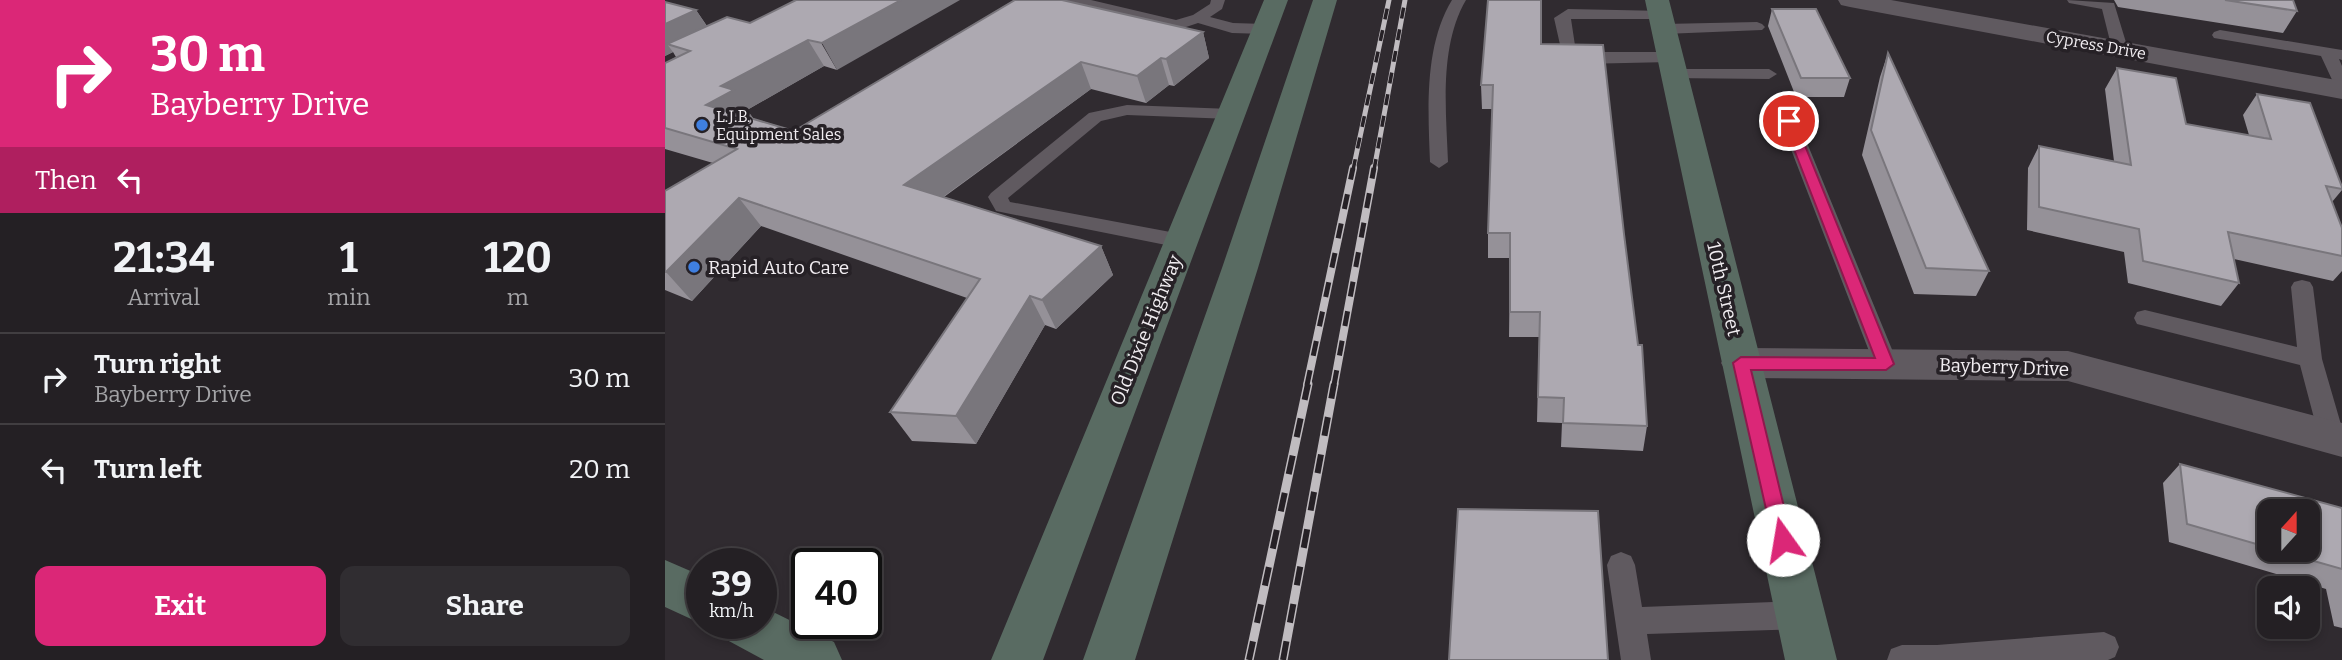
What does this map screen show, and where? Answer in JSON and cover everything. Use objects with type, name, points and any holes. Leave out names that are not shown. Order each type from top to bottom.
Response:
[{"type":"main road","points":[[1109,660],[1240,268],[1325,0]]},
{"type":"main road","name":"Old Dixie Highway","points":[[1017,660],[1270,14]]},
{"type":"main road","name":"10th Street","points":[[1665,35],[1811,660]]},
{"type":"main road","points":[[665,582],[686,593]]},
{"type":"main road","points":[[776,639],[816,660]]},
{"type":"street","name":"Cypress Drive","points":[[1850,0],[2342,90]]},
{"type":"street","name":"Bayberry Drive","points":[[1741,363],[2068,366],[2337,438]]},
{"type":"lane","points":[[1072,0],[1177,24],[1198,18],[1217,6],[1218,0]]},
{"type":"lane","points":[[1439,162],[1440,63],[1451,11],[1459,0]]},
{"type":"lane","points":[[2074,0],[2109,6],[2120,49]]},
{"type":"lane","points":[[1198,18],[1232,28],[1270,14]]},
{"type":"lane","points":[[1757,27],[1665,35],[1581,59],[1569,55],[1562,18],[1568,14],[1665,35],[1769,74]]},
{"type":"lane","points":[[2220,35],[2335,54],[2342,84]]},
{"type":"lane","points":[[1181,241],[1003,207],[997,197],[1095,117],[1126,110],[1231,114]]},
{"type":"lane","points":[[1789,121],[1886,364]]},
{"type":"lane","points":[[2302,287],[2310,359],[2337,438]]},
{"type":"lane","points":[[2145,318],[2310,359]]},
{"type":"lane","points":[[1621,565],[1636,660]]},
{"type":"lane","points":[[1630,621],[1800,615]]},
{"type":"lane","points":[[1902,660],[2104,647]]},
{"type":"building","points":[[796,0],[901,0],[822,43],[808,40],[721,86],[734,90],[706,105],[794,131],[1015,0],[1062,0],[1203,32],[1137,76],[1081,62],[904,185],[1101,246],[1042,300],[1030,296],[956,416],[890,412],[980,279],[739,198],[665,272],[665,191],[737,149],[665,128],[665,63],[690,51],[667,44],[727,17],[750,23]]},
{"type":"building","points":[[1488,0],[1541,0],[1541,44],[1603,45],[1638,345],[1642,345],[1647,426],[1563,423],[1564,398],[1538,397],[1540,312],[1510,312],[1510,233],[1488,233],[1493,85],[1481,85]]},
{"type":"building","points":[[2225,0],[2293,0],[2297,11]]},
{"type":"building","points":[[665,2],[696,10],[665,24]]},
{"type":"building","points":[[1772,9],[1816,9],[1850,78],[1801,78]]},
{"type":"building","points":[[1888,53],[1989,271],[1926,268],[1871,130]]},
{"type":"building","points":[[2117,68],[2176,78],[2186,124],[2271,139],[2257,94],[2310,103],[2342,187],[2326,186],[2342,228],[2342,256],[2228,232],[2239,283],[2143,261],[2139,229],[2039,207],[2039,146],[2131,165]]},
{"type":"building","points":[[2180,464],[2309,499],[2257,499],[2257,544],[2187,524]]},
{"type":"building","points":[[2321,502],[2342,508],[2342,569],[2317,562],[2321,562]]},
{"type":"building","points":[[1458,509],[1598,511],[1608,660],[1449,660]]},
{"type":"railway","points":[[1353,170],[1389,0]]},
{"type":"railway","points":[[1374,170],[1405,0]]},
{"type":"railway","points":[[1307,385],[1353,168]]},
{"type":"railway","points":[[1334,385],[1374,168]]},
{"type":"railway","points":[[1249,660],[1308,384]]},
{"type":"railway","points":[[1283,660],[1334,384]]},
{"type":"place","name":"L.J.B. Equipment Sales","points":[[702,125]]},
{"type":"place","name":"Rapid Auto Care","points":[[694,267]]},
{"type":"route","points":[[1783,540],[1741,363],[1886,364],[1789,121]]}]
